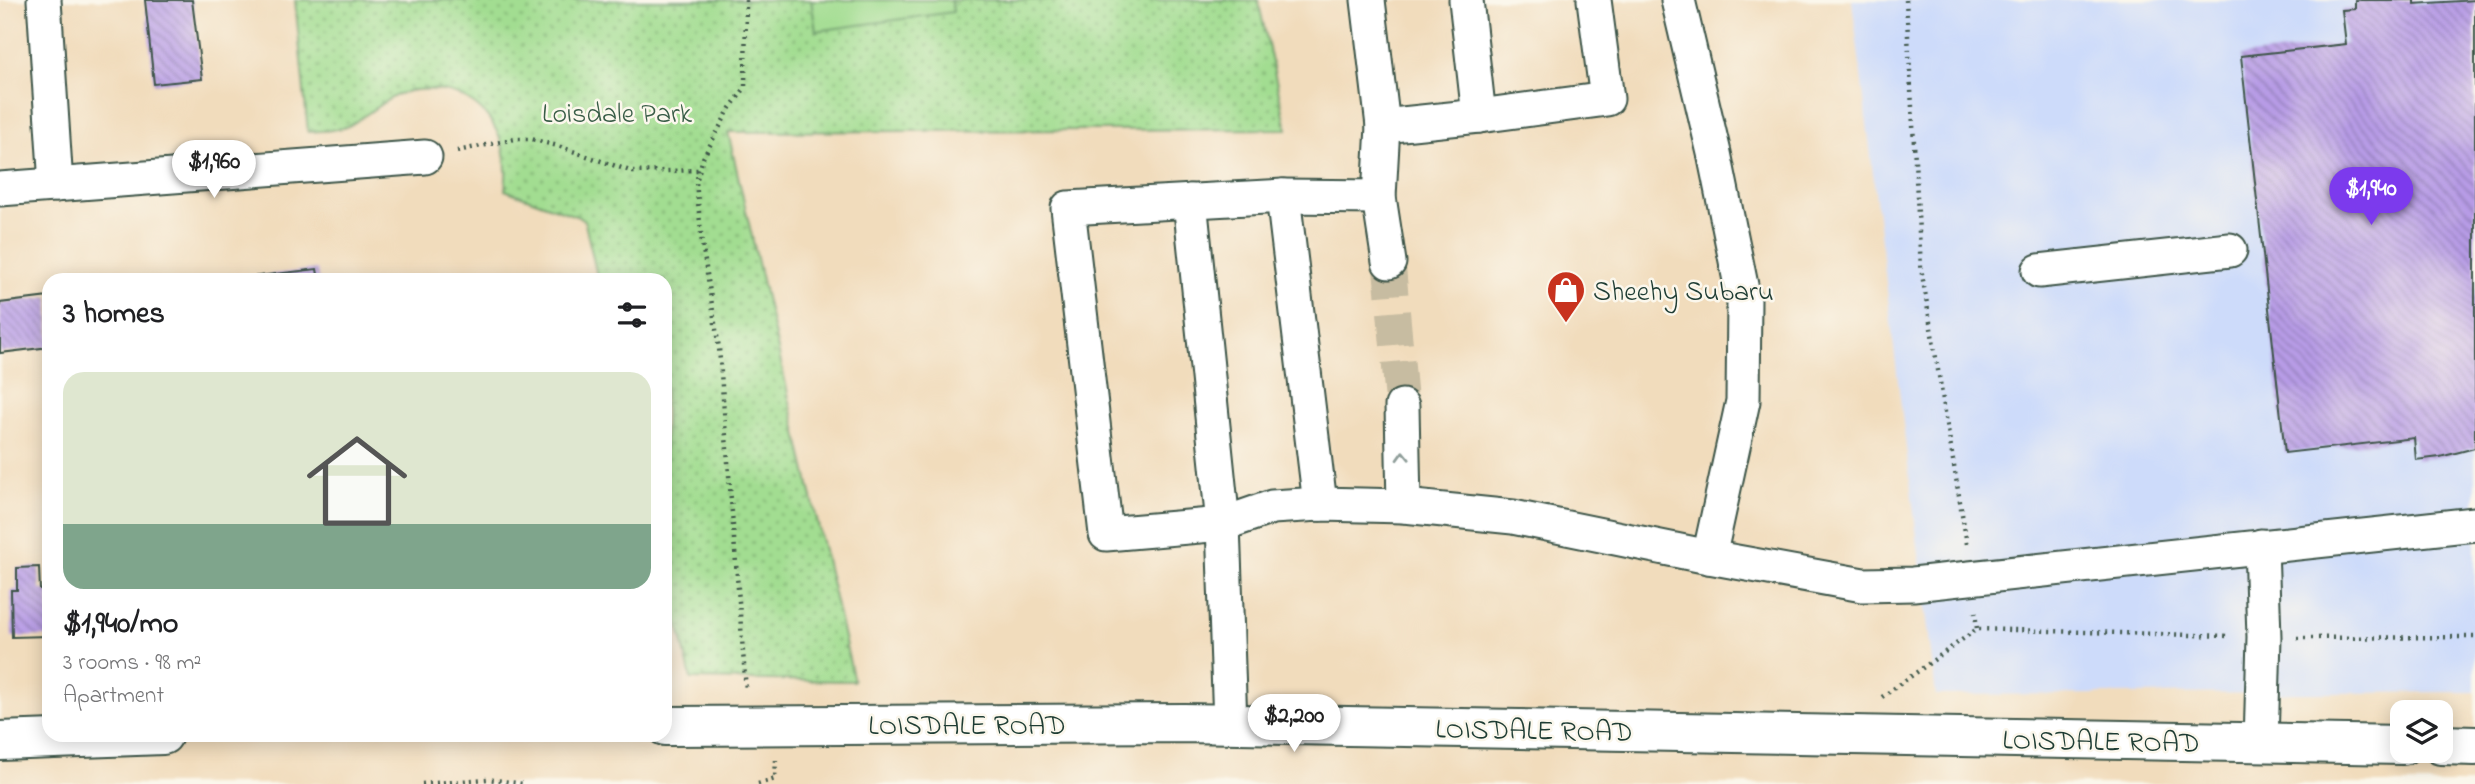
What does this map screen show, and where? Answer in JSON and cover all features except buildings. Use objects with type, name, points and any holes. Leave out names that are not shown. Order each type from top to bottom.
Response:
[{"type":"main road","name":"LOISDALE ROAD","points":[[672,726],[1230,723],[2390,745]]},
{"type":"main road","points":[[0,741],[42,739]]},
{"type":"main road","points":[[2453,746],[2475,746]]},
{"type":"street","points":[[44,0],[56,185]]},
{"type":"street","points":[[1368,0],[1383,126],[1379,197],[1389,262]]},
{"type":"street","points":[[1466,0],[1479,116]]},
{"type":"street","points":[[1383,126],[1607,99],[1594,0]]},
{"type":"street","points":[[1678,0],[1714,153],[1744,300],[1743,401],[1709,557]]},
{"type":"street","points":[[0,189],[425,158]]},
{"type":"street","points":[[1379,197],[1283,196],[1068,208],[1106,534],[1223,524],[1272,507],[1320,504],[1404,506],[1513,517],[1709,557],[1863,584],[1913,584],[2475,524]]},
{"type":"street","points":[[1283,196],[1320,504]]},
{"type":"street","points":[[1190,201],[1223,524],[1230,723]]},
{"type":"street","points":[[2039,271],[2230,250]]},
{"type":"street","points":[[1402,406],[1404,506]]},
{"type":"street","points":[[2261,546],[2264,637],[2261,743]]},
{"type":"path","points":[[746,0],[745,88],[730,108],[698,170],[696,199],[719,348],[745,665],[775,779],[758,784]]},
{"type":"path","points":[[1906,0],[1921,268],[1966,538],[1977,629]]},
{"type":"path","points":[[425,158],[524,139],[558,146],[633,172],[698,170]]},
{"type":"path","points":[[1870,699],[1882,697],[1977,629],[2264,637],[2475,637]]},
{"type":"path","points":[[422,784],[487,779],[524,784]]},
{"type":"shaded area","points":[[1852,0],[2475,0],[2475,692],[1936,695]]},
{"type":"green space","name":"Loisdale Park","points":[[295,0],[1258,0],[1287,129],[728,132],[854,681],[691,679],[672,598],[672,273],[596,273],[584,219],[505,190],[506,169],[497,132],[487,116],[458,95],[439,90],[407,92],[390,99],[346,127],[308,132]]},
{"type":"green space","points":[[811,0],[951,0],[953,12],[816,31]]},
{"type":"tunnel","points":[[1389,262],[1402,406]]},
{"type":"place","name":"Sheehy Subaru","points":[[1566,324]]}]
